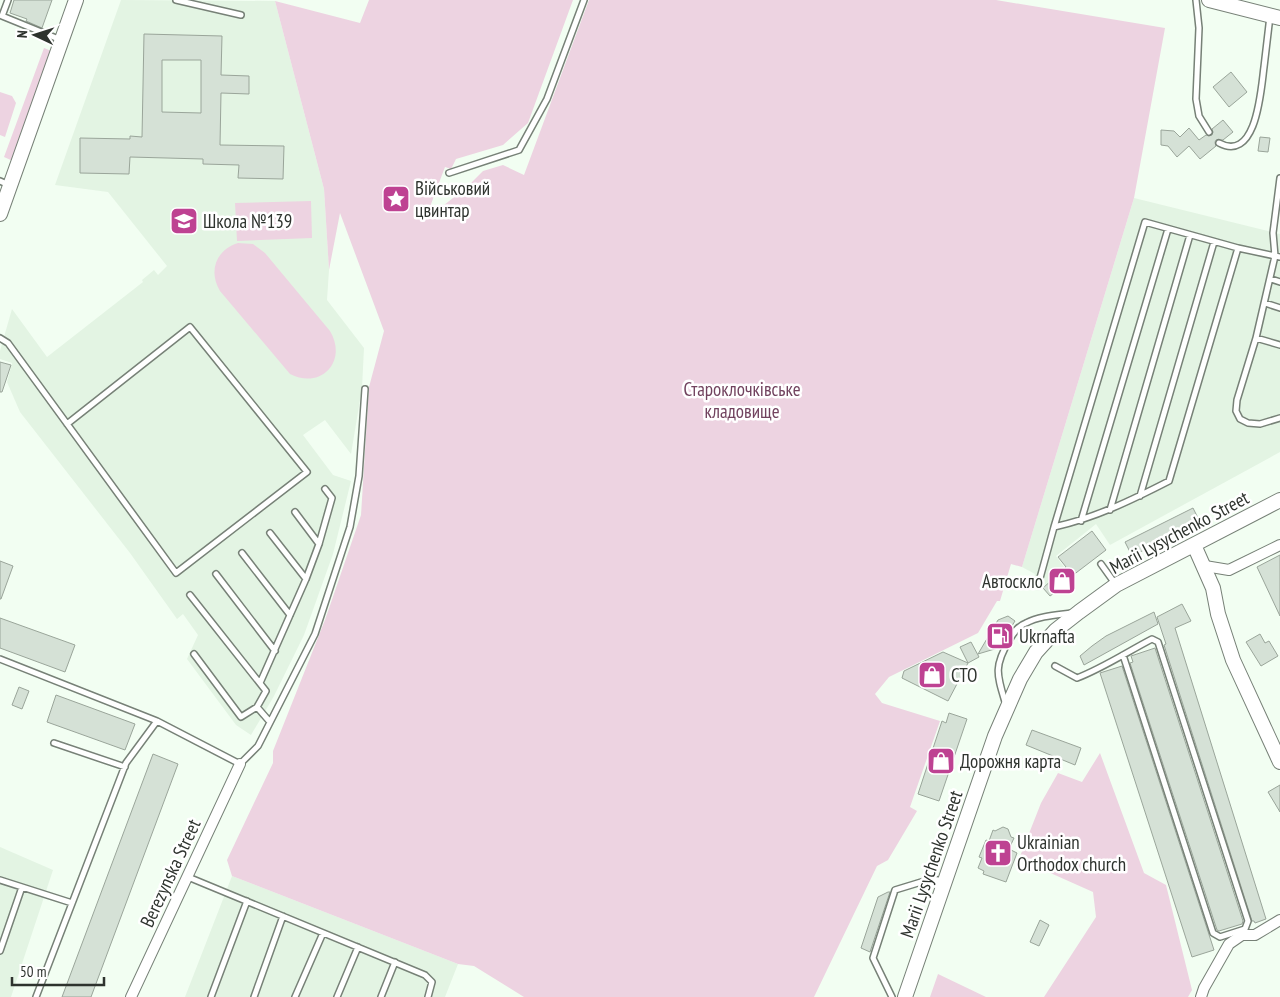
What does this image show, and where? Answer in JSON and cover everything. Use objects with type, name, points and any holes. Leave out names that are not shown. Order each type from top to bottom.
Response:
[{"type":"main road","points":[[0,214],[5,183],[76,0]]},
{"type":"main road","points":[[1209,0],[1275,17]]},
{"type":"main road","name":"Marii Lysychenko Street","points":[[905,997],[1007,707],[1020,679],[1036,652],[1056,630],[1116,585],[1280,500]]},
{"type":"main road","points":[[1194,545],[1205,566],[1213,588],[1218,614],[1233,660],[1280,761]]},
{"type":"street","points":[[1205,566],[1229,570],[1280,545]]},
{"type":"street","name":"Berezynska Street","points":[[131,997],[240,764]]},
{"type":"street","points":[[1201,997],[1204,988],[1229,944],[1242,935],[1254,935],[1280,920]]},
{"type":"lane","points":[[8,0],[2,16],[62,40]]},
{"type":"lane","points":[[176,0],[241,15]]},
{"type":"lane","points":[[449,173],[519,150],[546,99],[584,0]]},
{"type":"lane","points":[[1196,0],[1199,28],[1196,99],[1200,116],[1209,132]]},
{"type":"lane","points":[[1219,143],[1225,146],[1234,146],[1244,141],[1251,129],[1258,112],[1275,17]]},
{"type":"lane","points":[[1280,178],[1273,233],[1278,256],[1237,400],[1236,411],[1240,419],[1248,423],[1260,424],[1280,418]]},
{"type":"lane","points":[[1040,578],[1145,222],[1214,242],[1278,256]]},
{"type":"lane","points":[[1081,521],[1168,229]]},
{"type":"lane","points":[[1110,510],[1190,235]]},
{"type":"lane","points":[[1140,496],[1214,242]]},
{"type":"lane","points":[[1054,527],[1081,521],[1110,510],[1169,481],[1238,248]]},
{"type":"lane","points":[[1271,279],[1280,282]]},
{"type":"lane","points":[[1265,303],[1280,308]]},
{"type":"lane","points":[[0,338],[8,343],[67,424],[176,573],[307,472],[190,327],[67,424]]},
{"type":"lane","points":[[1256,338],[1280,345]]},
{"type":"lane","points":[[0,659],[156,721],[240,764],[258,746],[315,634],[350,527],[359,476],[365,388]]},
{"type":"lane","points":[[260,683],[306,579],[319,544],[332,498],[325,489]]},
{"type":"lane","points":[[295,512],[319,544]]},
{"type":"lane","points":[[270,534],[306,579]]},
{"type":"lane","points":[[242,553],[290,615]]},
{"type":"lane","points":[[1102,564],[1116,585]]},
{"type":"lane","points":[[216,574],[275,651]]},
{"type":"lane","points":[[190,595],[266,691],[257,707],[241,717],[194,654]]},
{"type":"lane","points":[[1007,707],[999,680],[998,664],[1000,655],[1016,630],[1024,623],[1035,619],[1079,612]]},
{"type":"lane","points":[[1055,666],[1077,678],[1090,673],[1152,639],[1158,642],[1248,921],[1245,929],[1220,937],[1213,933],[1123,655]]},
{"type":"lane","points":[[257,707],[270,722]]},
{"type":"lane","points":[[36,997],[126,762],[156,721]]},
{"type":"lane","points":[[54,743],[125,767]]},
{"type":"lane","points":[[187,876],[425,975],[432,982],[428,997]]},
{"type":"lane","points":[[892,997],[872,958],[895,890],[930,879],[945,881]]},
{"type":"lane","points":[[0,880],[72,903]]},
{"type":"lane","points":[[0,951],[22,887]]},
{"type":"lane","points":[[211,997],[247,901]]},
{"type":"lane","points":[[254,997],[283,916]]},
{"type":"lane","points":[[295,997],[323,933]]},
{"type":"lane","points":[[338,997],[358,947]]},
{"type":"lane","points":[[381,997],[395,962]]},
{"type":"shaded area","points":[[121,0],[275,1],[324,189],[329,270],[327,300],[364,348],[362,388],[351,454],[325,420],[303,435],[333,475],[351,481],[333,554],[304,635],[274,696],[251,735],[236,725],[187,659],[198,635],[183,614],[177,619],[130,553],[20,412],[7,382],[12,363],[0,359],[0,351],[12,309],[47,357],[143,282],[142,280],[154,270],[158,275],[167,266],[108,192],[55,185]]},
{"type":"shaded area","points":[[1134,198],[1280,234],[1280,452],[1110,545],[1096,524],[1056,556],[1064,567],[1039,591],[1030,588],[1035,574],[1022,567]]},
{"type":"shaded area","points":[[0,847],[53,870],[11,997],[0,997]]},
{"type":"shaded area","points":[[232,876],[458,964],[445,997],[185,997]]},
{"type":"green space","name":"Староклочківське кладовище","points":[[369,0],[573,0],[528,123],[503,145],[456,159],[451,169],[445,167],[425,220],[467,187],[483,171],[503,165],[524,175],[589,0],[996,0],[1165,28],[1134,198],[1022,567],[1011,564],[1000,601],[997,601],[978,633],[889,677],[875,694],[882,703],[940,721],[910,807],[917,811],[888,860],[877,866],[814,997],[524,997],[474,966],[458,964],[232,876],[227,860],[273,763],[273,751],[325,620],[361,515],[369,387],[384,331],[340,213],[329,270],[324,189],[275,1],[360,23]]},
{"type":"green space","points":[[44,48],[54,52],[13,161],[4,157]]},
{"type":"green space","points":[[0,92],[12,96],[16,103],[5,137],[0,135]]},
{"type":"green space","points":[[311,201],[312,238],[237,241],[235,203]]},
{"type":"green space","points":[[238,243],[253,244],[265,253],[330,331],[335,342],[336,353],[328,370],[321,375],[312,378],[301,378],[290,374],[220,291],[215,276],[216,262],[224,251]]},
{"type":"green space","points":[[1100,753],[1144,873],[1166,885],[1192,990],[1188,997],[1044,997],[1096,917],[1093,892],[1019,859],[1041,803],[1058,773],[1082,782]]},
{"type":"green space","points":[[938,974],[986,997],[930,997]]},
{"type":"building","points":[[14,0],[52,0],[42,28],[26,21],[27,19],[10,13]]},
{"type":"building","points":[[144,34],[222,36],[221,75],[249,76],[249,94],[221,93],[220,145],[284,146],[283,179],[238,178],[239,165],[203,164],[203,159],[130,157],[129,174],[80,173],[80,138],[130,139],[130,136],[142,137]],"holes":[[[162,60],[201,60],[201,113],[162,112]]]},
{"type":"building","points":[[1231,72],[1247,92],[1229,107],[1213,87]]},
{"type":"building","points":[[1223,120],[1233,132],[1223,140],[1216,140],[1216,146],[1200,159],[1189,146],[1177,157],[1168,146],[1161,145],[1161,130],[1174,131],[1180,137],[1189,128],[1199,140],[1206,135],[1212,135],[1212,129]]},
{"type":"building","points":[[1260,137],[1270,138],[1268,152],[1258,151]]},
{"type":"building","points":[[0,362],[11,365],[2,392],[0,392]]},
{"type":"building","points":[[1193,508],[1200,522],[1132,556],[1125,542]]},
{"type":"building","points":[[1092,531],[1106,550],[1068,579],[1070,582],[1050,596],[1043,588],[1066,567],[1058,557]]},
{"type":"building","points":[[1280,555],[1280,616],[1257,567]]},
{"type":"building","points":[[0,561],[13,566],[1,599],[0,599]]},
{"type":"building","points":[[1182,604],[1191,621],[1175,628],[1266,919],[1255,923],[1252,921],[1164,645],[1166,644],[1157,617]]},
{"type":"building","points":[[1154,612],[1158,624],[1084,665],[1080,656],[1092,646],[1106,636]]},
{"type":"building","points":[[1008,616],[1015,621],[998,648],[978,654],[998,620]]},
{"type":"building","points":[[0,618],[75,645],[65,672],[0,648]]},
{"type":"building","points":[[1260,634],[1265,643],[1269,641],[1278,656],[1261,666],[1246,642]]},
{"type":"building","points":[[971,642],[979,657],[968,663],[960,647]]},
{"type":"building","points":[[1155,648],[1243,921],[1242,924],[1219,931],[1217,930],[1130,663],[1133,662],[1131,656]]},
{"type":"building","name":"СТО","points":[[943,652],[968,663],[948,701],[902,678],[904,671]]},
{"type":"building","points":[[1122,666],[1214,950],[1192,957],[1100,673]]},
{"type":"building","points":[[19,687],[29,691],[22,709],[12,705]]},
{"type":"building","points":[[56,695],[135,724],[125,750],[47,722]]},
{"type":"building","name":"Дорожня карта","points":[[949,713],[967,719],[939,801],[918,794],[942,721],[946,723]]},
{"type":"building","points":[[1032,730],[1081,748],[1075,765],[1026,745]]},
{"type":"building","points":[[153,754],[178,764],[91,997],[62,997]]},
{"type":"building","points":[[1280,785],[1280,812],[1268,792]]},
{"type":"building","points":[[1003,827],[1008,829],[1011,837],[1014,838],[1009,849],[1017,853],[1006,882],[983,874],[984,871],[978,868],[982,858],[979,857],[986,840],[989,841],[993,830],[995,831]]},
{"type":"building","points":[[890,892],[870,952],[861,948],[878,897]]},
{"type":"building","points":[[1040,920],[1049,925],[1039,946],[1030,942]]},
{"type":"place","name":"Військовий цвинтар","points":[[396,199]]},
{"type":"place","name":"Школа №139","points":[[184,221]]},
{"type":"place","name":"Автоскло","points":[[1062,581]]},
{"type":"place","name":"Ukrnafta","points":[[1000,636]]},
{"type":"place","name":"СТО","points":[[932,675]]},
{"type":"place","name":"Дорожня карта","points":[[941,761]]},
{"type":"place","name":"Ukrainian Orthodox church","points":[[998,853]]}]
